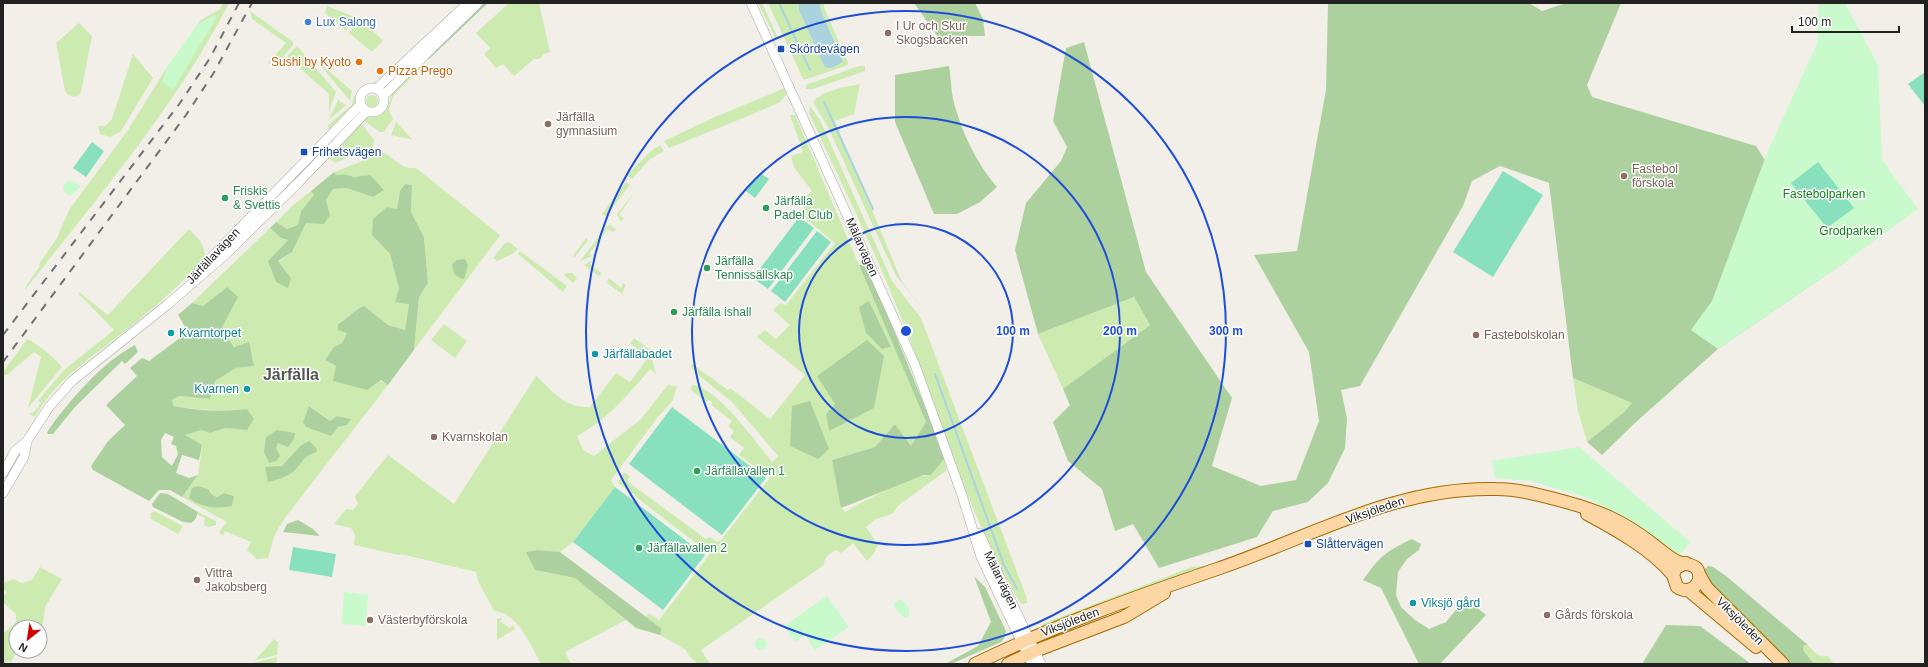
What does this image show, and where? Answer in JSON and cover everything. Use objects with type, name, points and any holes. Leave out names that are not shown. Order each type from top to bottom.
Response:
[{"type":"main road","name":"Viksjöleden","points":[[975,664],[1025,640],[1191,577],[1218,569],[1363,512],[1399,501],[1439,492],[1496,489],[1543,495],[1582,505],[1605,514],[1637,532],[1677,561],[1686,563]]},
{"type":"main road","name":"Viksjöleden","points":[[1567,502],[1629,539],[1665,566],[1673,575]]},
{"type":"main road","points":[[1686,563],[1695,566],[1700,576],[1698,584],[1688,590],[1678,587],[1673,575],[1676,568],[1686,563]]},
{"type":"main road","name":"Viksjöleden","points":[[1700,576],[1707,588],[1783,664]]},
{"type":"main road","name":"Viksjöleden","points":[[1008,664],[1032,656],[1124,617],[1191,577]]},
{"type":"main road","name":"Viksjöleden","points":[[1688,590],[1779,664]]},
{"type":"street","points":[[380,92],[468,3]]},
{"type":"street","points":[[380,92],[478,3]]},
{"type":"street","name":"Mälarvägen","points":[[751,3],[915,365],[962,495],[1032,656],[1041,664]]},
{"type":"street","points":[[371,88],[380,92],[384,102],[381,108],[374,112],[367,111],[361,104],[360,98],[364,90],[371,88]]},
{"type":"street","name":"Järfällavägen","points":[[167,305],[263,203],[361,104]]},
{"type":"street","name":"Järfällavägen","points":[[3,473],[15,451],[27,441],[49,407],[72,381],[95,360],[167,305],[225,254],[298,183],[367,111]]},
{"type":"street","name":"Järfällavägen","points":[[3,493],[24,456],[27,441]]},
{"type":"green space","points":[[223,3],[229,3],[208,42],[160,116],[25,290],[26,286],[40,266],[39,264],[57,238],[69,210],[128,130],[167,67],[201,20],[220,9]]},
{"type":"green space","points":[[481,3],[488,3],[429,59],[425,56]]},
{"type":"green space","points":[[509,3],[539,3],[550,52],[544,54],[539,59],[534,59],[514,76],[503,64],[496,68],[484,54],[490,48],[476,33]]},
{"type":"green space","points":[[758,3],[762,3],[778,38],[776,39]]},
{"type":"green space","points":[[768,3],[798,3],[799,10],[824,66],[843,60],[821,11],[820,3],[824,3],[824,7],[848,65],[803,79]]},
{"type":"green space","points":[[914,3],[975,3],[983,19],[985,36],[968,36],[943,44]]},
{"type":"green space","points":[[1328,3],[1529,3],[1542,11],[1566,3],[1621,3],[1587,85],[1592,97],[1756,146],[1776,177],[1845,262],[1718,349],[1636,422],[1602,455],[1587,442],[1623,413],[1632,403],[1573,378],[1549,183],[1500,166],[1472,181],[1463,206],[1360,386],[1341,390],[1347,418],[1345,448],[1328,483],[1308,502],[1273,511],[1257,537],[1159,568],[1133,524],[1115,531],[1102,489],[1068,461],[1053,422],[1070,405],[1063,389],[1150,325],[1134,297],[1038,334],[1015,250],[1026,203],[1061,161],[1067,147],[1053,121],[1066,48],[1084,42],[1146,272],[1232,398],[1212,466],[1261,486],[1296,480],[1319,421],[1309,352],[1254,255],[1297,251],[1326,90]]},
{"type":"green space","name":"Fastebolparken","points":[[1819,3],[1845,3],[1878,65],[1882,160],[1918,209],[1845,262],[1718,349],[1691,330],[1712,301],[1767,153],[1817,44]]},
{"type":"green space","points":[[327,6],[355,17],[346,31],[325,13]]},
{"type":"green space","points":[[250,11],[293,42],[293,45],[281,59],[271,65],[268,63],[286,43],[252,19]]},
{"type":"green space","points":[[214,15],[217,17],[173,90],[162,82],[167,67],[197,25]]},
{"type":"green space","points":[[361,18],[383,41],[372,52],[349,33]]},
{"type":"green space","points":[[79,23],[92,36],[81,92],[79,95],[74,97],[68,95],[65,91],[56,43]]},
{"type":"green space","points":[[297,46],[336,92],[329,111],[329,94],[288,58],[288,55]]},
{"type":"green space","points":[[133,54],[153,78],[121,131],[110,137],[100,134],[98,126],[105,126],[112,119]]},
{"type":"green space","points":[[421,62],[424,65],[393,96],[389,110],[393,119],[384,132],[380,132],[364,121],[362,124],[374,140],[373,147],[335,163],[329,158],[350,136],[363,119],[381,115],[387,109],[393,91]]},
{"type":"green space","points":[[321,64],[352,91],[350,101],[322,67]]},
{"type":"green space","points":[[859,66],[865,66],[865,71],[813,89],[806,89],[806,85]]},
{"type":"green space","points":[[949,66],[953,98],[961,126],[971,148],[997,187],[980,202],[957,214],[934,214],[895,122],[895,75]]},
{"type":"green space","points":[[1925,72],[1925,106],[1908,84]]},
{"type":"green space","points":[[860,84],[854,114],[835,121],[902,282],[925,311],[896,276],[828,127],[813,102],[828,92]]},
{"type":"green space","points":[[785,88],[786,95],[780,102],[669,148],[664,141],[717,116]]},
{"type":"green space","points":[[354,93],[356,103],[347,116],[329,130],[328,125],[352,105]]},
{"type":"green space","points":[[370,95],[374,95],[378,101],[374,107],[370,107],[366,103],[366,99]]},
{"type":"green space","points":[[338,100],[346,105],[329,120]]},
{"type":"green space","points":[[810,106],[820,120],[892,281],[921,318],[1026,596],[1027,603],[1021,604],[985,536],[955,464],[891,291],[809,113]]},
{"type":"green space","points":[[790,115],[795,115],[926,422],[911,447],[895,424],[875,447],[832,460],[842,508],[845,512],[900,484],[912,479],[931,475],[944,459],[947,470],[899,505],[892,514],[876,519],[866,527],[878,545],[874,553],[867,561],[853,543],[841,553],[836,550],[833,551],[826,558],[824,565],[701,650],[710,664],[698,664],[689,656],[686,650],[660,635],[662,629],[646,617],[649,613],[659,620],[710,554],[618,483],[624,472],[630,476],[627,481],[706,539],[710,537],[717,542],[721,540],[770,478],[739,455],[744,448],[730,437],[734,431],[728,426],[732,421],[711,405],[713,403],[709,400],[707,402],[691,390],[692,385],[702,388],[724,405],[746,429],[772,462],[778,456],[732,402],[696,373],[691,367],[692,364],[728,390],[730,388],[770,419],[805,375],[757,337],[765,330],[776,339],[790,325],[773,310],[780,303],[786,305],[835,243],[800,214],[804,206],[799,202],[812,191],[794,167],[791,156],[803,152]],"holes":[[[869,301],[891,347],[882,349]],[[835,404],[829,431],[826,414]]]},
{"type":"green space","points":[[396,122],[413,140],[391,135]]},
{"type":"green space","points":[[92,142],[104,151],[86,177],[73,168]]},
{"type":"green space","points":[[660,145],[664,151],[650,159],[632,179],[627,175],[651,151]]},
{"type":"green space","points":[[378,151],[388,155],[405,167],[416,168],[500,235],[414,350],[419,297],[428,283],[424,237],[411,212],[412,185],[405,184],[400,191],[397,209],[372,235],[390,254],[399,289],[409,304],[405,330],[388,325],[364,306],[338,324],[347,333],[342,343],[334,347],[325,360],[340,368],[373,377],[388,385],[287,515],[275,534],[268,558],[257,559],[247,550],[251,542],[225,531],[223,536],[219,532],[227,522],[182,497],[198,475],[202,446],[184,435],[201,430],[210,433],[225,428],[247,430],[247,409],[192,409],[173,406],[172,400],[179,396],[210,399],[215,381],[236,368],[254,366],[234,347],[221,329],[227,287],[203,306],[192,303],[270,228],[281,238],[288,240],[268,261],[291,278],[278,262],[292,252],[306,223],[330,215],[326,200],[333,189],[346,188],[373,197],[370,175],[354,177],[344,174],[336,175],[334,172],[362,161]],"holes":[[[310,406],[330,421],[337,416],[351,419],[347,425],[338,427],[303,422]],[[300,446],[315,452],[304,456],[297,469],[273,465],[282,466]],[[224,493],[234,496],[232,506],[212,495],[217,497]]]},
{"type":"green space","points":[[1818,162],[1854,208],[1827,228],[1791,183]]},
{"type":"green space","points":[[1503,171],[1543,195],[1493,277],[1453,252]]},
{"type":"green space","points":[[334,172],[336,175],[344,174],[354,177],[370,175],[384,190],[373,197],[346,188],[333,189],[326,200],[330,215],[324,224],[306,223],[292,252],[278,261],[291,278],[288,288],[276,282],[268,261],[288,240],[281,238],[270,228],[276,222],[287,229],[298,225],[301,211],[314,195],[311,191]]},
{"type":"green space","points":[[760,173],[769,179],[755,198],[746,191]]},
{"type":"green space","points":[[68,181],[73,181],[81,186],[72,195],[65,193],[64,190],[63,186]]},
{"type":"green space","points":[[626,182],[630,185],[606,216],[602,214]]},
{"type":"green space","points":[[405,184],[412,185],[411,212],[424,237],[428,283],[419,297],[414,350],[388,385],[381,380],[367,390],[333,381],[336,366],[325,360],[334,347],[342,343],[347,333],[338,330],[338,324],[357,310],[364,306],[388,325],[405,330],[409,304],[395,302],[399,289],[390,254],[372,235],[373,219],[387,207],[397,209],[400,191]]},
{"type":"green space","points":[[311,191],[314,195],[301,211],[298,225],[287,229],[276,222],[292,206]]},
{"type":"green space","points":[[634,193],[619,215],[624,218],[621,222],[617,214]]},
{"type":"green space","points":[[799,217],[814,228],[768,289],[753,278]]},
{"type":"green space","points":[[610,225],[616,229],[613,232],[608,229],[589,254],[592,256],[580,261],[606,227]]},
{"type":"green space","points":[[189,229],[203,245],[205,258],[160,303],[78,368],[54,390],[35,417],[29,414],[34,412],[41,403],[38,401],[64,370],[114,330],[79,294],[79,292],[108,315]]},
{"type":"green space","points":[[817,231],[831,242],[785,302],[771,291]]},
{"type":"green space","points":[[586,238],[588,240],[575,257],[573,256]]},
{"type":"green space","points":[[509,242],[518,249],[512,254],[497,261],[493,258],[505,243]]},
{"type":"green space","points":[[520,251],[567,286],[563,292],[518,254]]},
{"type":"green space","points":[[465,259],[468,265],[464,279],[455,274],[452,264],[457,260]]},
{"type":"green space","points":[[593,260],[590,264],[601,273],[600,277],[584,265]]},
{"type":"green space","points":[[864,264],[872,276],[929,417],[944,459],[931,475],[924,475],[841,508],[832,460],[875,447],[895,424],[911,446],[926,422],[859,265]]},
{"type":"green space","points":[[567,273],[572,273],[577,278],[573,283],[564,275]]},
{"type":"green space","points":[[609,278],[621,288],[623,283],[626,285],[622,294],[607,283]]},
{"type":"green space","points":[[227,287],[238,297],[221,329],[234,347],[249,342],[254,366],[236,368],[215,381],[210,399],[179,396],[172,400],[173,406],[210,410],[247,409],[254,419],[247,430],[225,428],[210,433],[201,430],[185,435],[202,445],[199,460],[182,455],[176,473],[189,478],[198,475],[182,497],[170,490],[159,490],[149,501],[93,470],[91,466],[108,441],[125,425],[106,405],[137,376],[130,368],[142,358],[149,361],[188,332],[178,315],[192,303],[203,306]],"holes":[[[165,433],[174,437],[171,444],[176,446],[178,454],[172,466],[162,457],[161,440]]]},
{"type":"green space","points":[[1134,297],[1150,325],[1063,389],[1038,334]]},
{"type":"green space","points":[[869,301],[891,347],[882,349],[866,333],[859,307]]},
{"type":"green space","points":[[444,324],[467,341],[455,358],[431,340]]},
{"type":"green space","points":[[634,338],[650,350],[656,374],[650,369],[626,397],[608,414],[588,430],[577,436],[583,450],[594,456],[640,420],[668,385],[677,386],[673,400],[658,417],[611,480],[615,487],[573,542],[560,552],[538,550],[535,570],[575,578],[626,620],[565,652],[571,664],[541,664],[528,640],[517,624],[502,613],[494,611],[478,581],[476,572],[401,554],[399,555],[354,545],[355,535],[351,528],[334,524],[346,509],[353,510],[358,504],[355,496],[388,455],[454,504],[536,376],[566,402],[581,407],[590,407],[616,373],[630,382],[648,358],[630,343]]},
{"type":"green space","points":[[27,339],[46,352],[62,367],[28,408],[41,357],[34,352],[8,374],[3,376],[3,372]]},
{"type":"green space","points":[[867,340],[884,356],[874,408],[829,431],[826,414],[835,404],[817,376]]},
{"type":"green space","points":[[135,345],[138,352],[125,364],[122,361],[75,407],[53,434],[48,434],[47,432],[55,420],[86,384],[110,362]]},
{"type":"green space","points":[[1573,378],[1632,403],[1623,413],[1587,442],[1578,411]]},
{"type":"green space","points":[[810,401],[829,449],[818,459],[790,446],[792,406]]},
{"type":"green space","points":[[309,406],[330,421],[337,416],[351,419],[347,425],[338,427],[331,436],[306,427],[303,422]]},
{"type":"green space","name":"Järfällavallen 1","points":[[672,407],[766,478],[722,535],[629,464]]},
{"type":"green space","points":[[277,430],[295,433],[294,439],[288,447],[278,443],[276,448],[280,456],[276,461],[269,463],[264,452],[266,437]]},
{"type":"green space","points":[[309,441],[317,449],[316,452],[306,457],[291,474],[268,482],[265,467],[282,466],[300,446]]},
{"type":"green space","points":[[1579,447],[1690,542],[1680,555],[1631,520],[1587,498],[1531,481],[1495,478],[1492,461]]},
{"type":"green space","points":[[198,486],[208,489],[212,495],[217,497],[224,493],[234,496],[232,506],[209,507],[199,504],[189,498],[192,488]]},
{"type":"green space","name":"Järfällavallen 2","points":[[615,487],[705,555],[663,610],[573,542]]},
{"type":"green space","points":[[160,493],[168,494],[198,512],[195,520],[191,523],[183,522],[153,507],[152,504]]},
{"type":"green space","points":[[154,511],[183,526],[178,534],[151,519],[150,514]]},
{"type":"green space","points":[[198,512],[216,521],[216,525],[208,527],[204,525],[205,518],[198,515]]},
{"type":"green space","points":[[298,520],[313,529],[320,536],[283,532],[287,524]]},
{"type":"green space","points":[[1412,539],[1421,544],[1419,550],[1407,559],[1398,572],[1396,595],[1401,607],[1415,620],[1429,629],[1446,622],[1460,605],[1470,602],[1486,615],[1440,664],[1419,664],[1381,588],[1363,580],[1374,565],[1384,555]]},
{"type":"green space","points":[[293,547],[336,554],[332,577],[289,570]]},
{"type":"green space","points":[[538,550],[560,552],[662,629],[660,635],[636,628],[575,578],[535,570],[526,552]]},
{"type":"green space","points":[[1212,565],[1043,629],[1042,624],[1192,567]]},
{"type":"green space","points":[[1708,566],[1713,567],[1726,576],[1808,645],[1804,645],[1803,650],[1814,664],[1791,664],[1710,584],[1703,574]]},
{"type":"green space","points":[[40,567],[62,579],[45,607],[44,619],[16,619],[16,614],[3,602],[3,597],[7,592],[3,590],[3,583],[14,579],[22,583],[32,580]]},
{"type":"green space","points":[[974,576],[985,587],[1006,631],[1005,637],[1001,642],[951,664],[945,664],[978,646],[991,622]]},
{"type":"green space","points":[[344,592],[368,595],[366,626],[342,624]]},
{"type":"green space","points":[[827,596],[849,627],[815,650],[805,635],[795,642],[784,626]]},
{"type":"green space","points":[[897,600],[902,600],[907,605],[909,609],[909,616],[905,618],[896,610],[894,604]]},
{"type":"green space","points":[[502,618],[500,621],[510,628],[513,625],[515,629],[497,640],[497,619]]},
{"type":"green space","points":[[1666,625],[1700,626],[1751,664],[1642,664]]},
{"type":"green space","points":[[8,629],[8,659],[13,659],[11,662],[8,661],[6,664],[3,662],[3,631],[5,632]]},
{"type":"green space","points":[[761,638],[765,640],[767,644],[765,648],[761,650],[757,648],[755,644],[757,640]]},
{"type":"green space","points":[[274,639],[278,642],[277,655],[255,660]]},
{"type":"green space","points":[[1804,645],[1808,645],[1819,655],[1828,656],[1834,664],[1814,664],[1803,650]]},
{"type":"green space","points":[[277,657],[276,664],[252,664],[253,663]]},
{"type":"water","points":[[798,3],[820,3],[821,11],[843,61],[839,64],[831,68],[824,66],[799,10]]},
{"type":"waterway","points":[[779,3],[810,70]]},
{"type":"waterway","points":[[824,102],[873,209]]},
{"type":"waterway","points":[[935,374],[1004,565],[1017,589]]},
{"type":"railway","points":[[3,335],[180,103],[210,58],[239,3]]},
{"type":"railway","points":[[3,362],[186,115],[213,74],[252,3]]},
{"type":"place","name":"Lux Salong","points":[[308,22]]},
{"type":"place","name":"I Ur och Skur Skogsbacken","points":[[888,33]]},
{"type":"place","name":"Skördevägen","points":[[781,49]]},
{"type":"place","name":"Sushi by Kyoto","points":[[359,62]]},
{"type":"place","name":"Pizza Prego","points":[[380,71]]},
{"type":"place","name":"Järfälla gymnasium","points":[[548,124]]},
{"type":"place","name":"Frihetsvägen","points":[[304,152]]},
{"type":"place","name":"Fastebol förskola","points":[[1624,176]]},
{"type":"place","name":"Friskis & Svettis","points":[[225,198]]},
{"type":"place","name":"Järfälla Padel Club","points":[[766,208]]},
{"type":"place","name":"Järfälla Tennissällskap","points":[[707,268]]},
{"type":"place","name":"Järfälla ishall","points":[[674,312]]},
{"type":"place","name":"Kvarntorpet","points":[[171,333]]},
{"type":"place","name":"Fastebolskolan","points":[[1476,335]]},
{"type":"place","name":"Järfällabadet","points":[[595,354]]},
{"type":"place","name":"Kvarnen","points":[[247,389]]},
{"type":"place","name":"Kvarnskolan","points":[[434,437]]},
{"type":"place","name":"Järfällavallen 1","points":[[697,471]]},
{"type":"place","name":"Slåttervägen","points":[[1308,544]]},
{"type":"place","name":"Järfällavallen 2","points":[[639,548]]},
{"type":"place","name":"Vittra Jakobsberg","points":[[197,580]]},
{"type":"place","name":"Viksjö gård","points":[[1413,603]]},
{"type":"place","name":"Gårds förskola","points":[[1547,615]]},
{"type":"place","name":"Västerbyförskola","points":[[370,620]]},
{"type":"district","name":"Järfälla","points":[[291,374]]},
{"type":"park label","name":"Grodparken","points":[[1851,231]]}]
